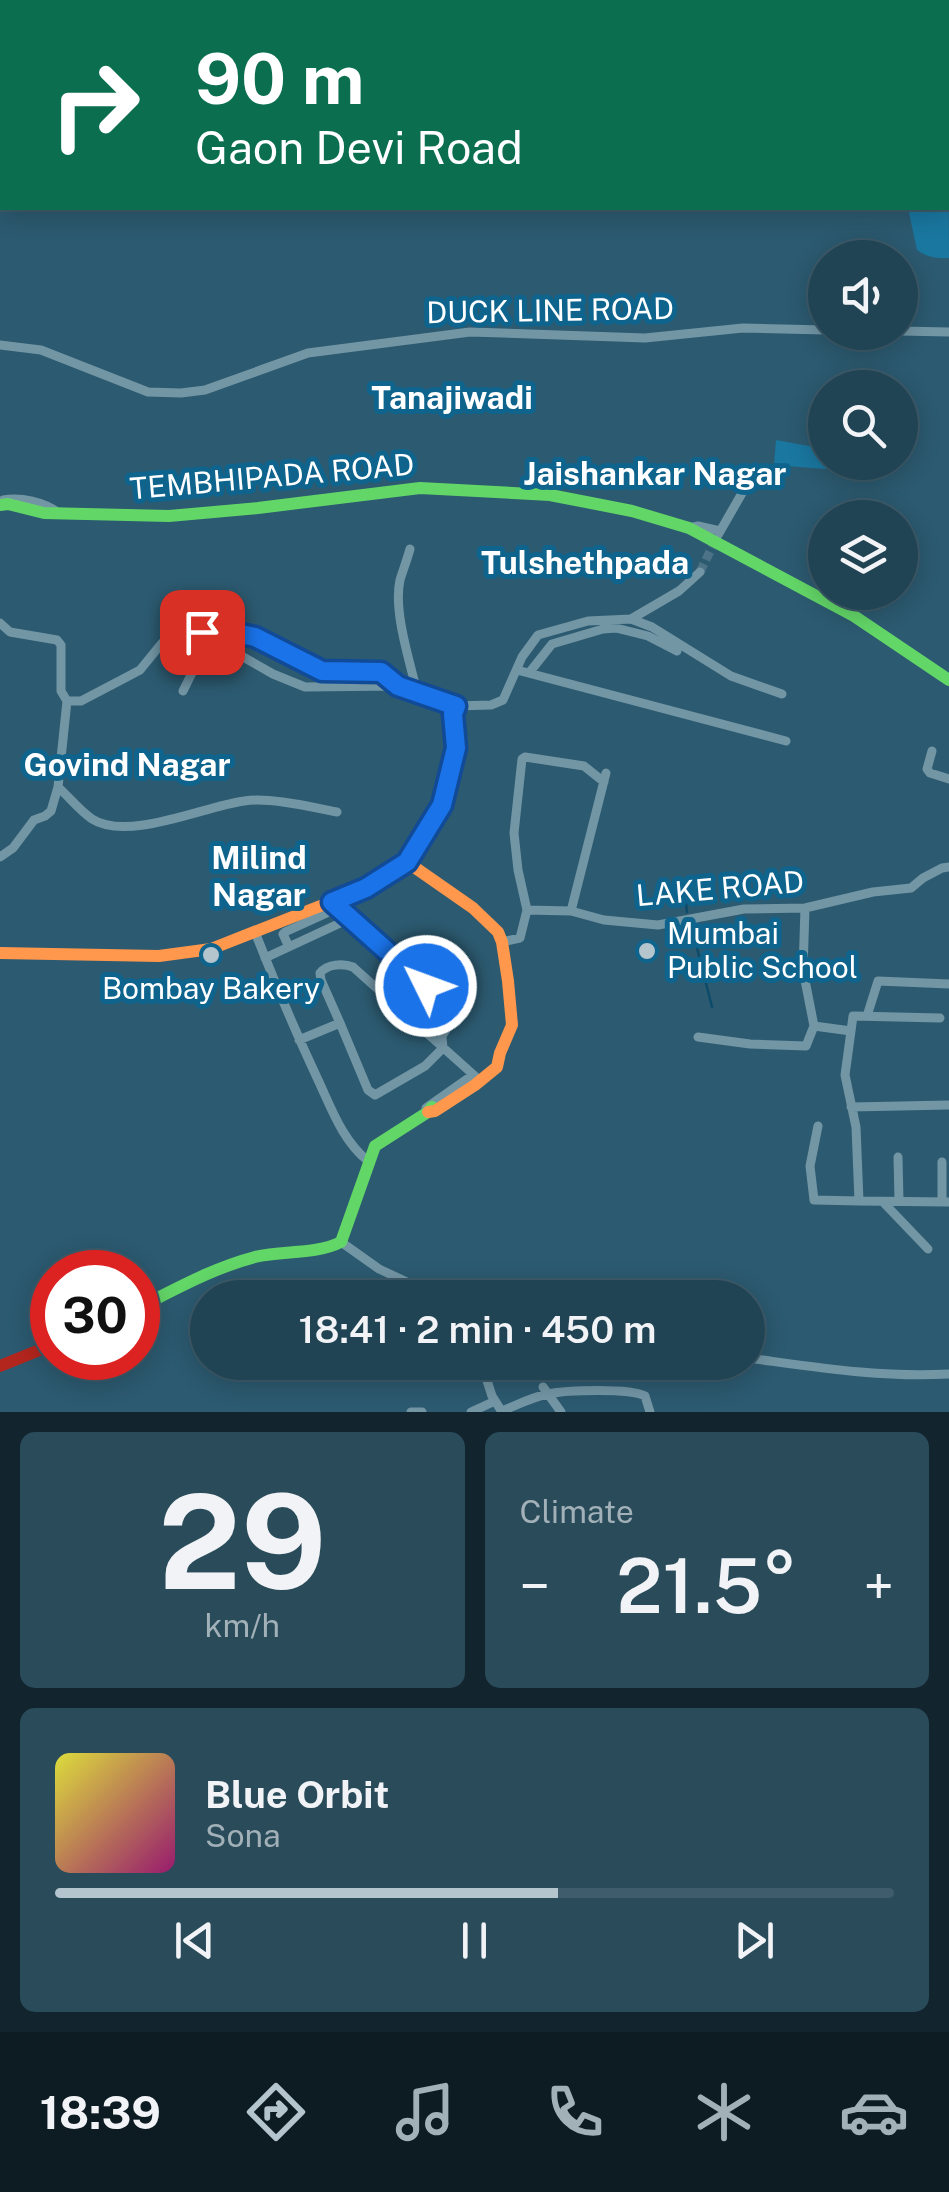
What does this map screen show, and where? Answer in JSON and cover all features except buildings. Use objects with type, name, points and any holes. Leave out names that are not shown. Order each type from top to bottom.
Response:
[{"type":"street","name":"DUCK LINE ROAD","points":[[0,345],[41,350],[148,392],[181,394],[205,390],[308,354],[470,332],[645,338],[743,328],[808,330]]},
{"type":"street","points":[[918,331],[949,332]]},
{"type":"street","points":[[689,528],[698,526],[719,533],[749,481]]},
{"type":"street","name":"TEMBHIPADA ROAD","points":[[3,503],[44,513],[169,516],[420,488],[550,494],[632,510],[689,528],[854,616],[949,680]]},
{"type":"street","points":[[410,549],[400,581],[400,603],[404,643],[417,692]]},
{"type":"street","points":[[631,619],[679,591],[700,572]]},
{"type":"street","points":[[183,691],[195,667],[218,655],[238,654],[305,686],[398,686],[456,706],[491,704],[503,700],[522,657],[538,635],[588,621],[631,619],[652,627],[731,676],[782,694]]},
{"type":"street","points":[[0,623],[10,632],[58,640],[60,691],[67,701],[58,787],[50,811],[34,820],[13,848],[0,857]]},
{"type":"street","points":[[529,673],[552,644],[602,629],[616,628],[648,636],[677,652]]},
{"type":"street","points":[[67,701],[81,701],[140,670],[162,643],[182,634],[222,630],[255,637],[314,669],[381,672],[398,686]]},
{"type":"street","points":[[517,670],[786,741]]},
{"type":"street","points":[[290,947],[285,932],[407,862],[442,805],[456,748],[456,706]]},
{"type":"street","points":[[932,751],[930,774],[949,779]]},
{"type":"street","points":[[502,942],[520,938],[527,910],[514,834],[525,757],[584,766],[605,778],[571,911]]},
{"type":"street","points":[[58,787],[93,819],[126,828],[245,800],[336,812]]},
{"type":"street","points":[[407,862],[474,908],[498,932],[512,1025],[498,1067],[413,1117]]},
{"type":"street","name":"LAKE ROAD","points":[[527,910],[571,911],[604,920],[658,925],[744,909],[805,908],[873,892],[911,888],[949,866]]},
{"type":"street","points":[[0,952],[160,956],[211,949],[350,902]]},
{"type":"street","points":[[336,905],[452,1009],[454,1018],[442,1036],[443,1048],[425,1066],[379,1093],[368,1090],[321,980],[324,969],[340,964],[353,966],[443,1048],[476,1079]]},
{"type":"street","points":[[698,1037],[806,1046],[814,1026],[803,970],[805,908]]},
{"type":"street","points":[[265,958],[351,918]]},
{"type":"street","points":[[255,932],[342,1131],[368,1160]]},
{"type":"street","points":[[866,1016],[878,981],[949,984]]},
{"type":"street","points":[[859,1201],[856,1127],[845,1074],[853,1016],[940,1018]]},
{"type":"street","points":[[299,1040],[340,1023]]},
{"type":"street","points":[[814,1026],[851,1031]]},
{"type":"street","points":[[160,1297],[220,1267],[260,1256],[329,1248],[341,1242],[375,1146],[435,1111],[476,1079]]},
{"type":"street","points":[[850,1108],[949,1105]]},
{"type":"street","points":[[818,1126],[810,1166],[814,1200],[946,1202],[942,1162]]},
{"type":"street","points":[[898,1157],[899,1200]]},
{"type":"street","points":[[884,1202],[928,1249]]},
{"type":"street","points":[[341,1242],[403,1280]]},
{"type":"street","points":[[0,1366],[30,1354]]},
{"type":"street","points":[[765,1360],[909,1376],[949,1374]]},
{"type":"street","points":[[488,1380],[502,1411],[545,1390],[638,1392],[645,1396],[650,1412]]},
{"type":"street","points":[[545,1390],[560,1412]]},
{"type":"street","points":[[471,1412],[496,1401]]},
{"type":"street","points":[[411,1412],[422,1412]]},
{"type":"shaded area","points":[[908,210],[949,210],[949,258],[918,251]]},
{"type":"shaded area","points":[[776,440],[808,446],[808,468],[774,465]]},
{"type":"waterway","points":[[685,894],[687,912]]},
{"type":"waterway","points":[[692,928],[712,1007]]},
{"type":"tunnel","points":[[700,572],[716,539]]},
{"type":"traffic: fast","points":[[0,505],[44,513],[169,516],[420,488],[550,495],[632,511],[689,528],[854,616],[949,680]]},
{"type":"traffic: fast","points":[[160,1297],[239,1262],[321,1249],[341,1242],[375,1146],[432,1107]]},
{"type":"traffic: slow","points":[[0,953],[159,956],[211,949],[366,888],[407,862],[473,908],[498,932],[512,1025],[497,1067],[475,1085],[428,1112]]},
{"type":"traffic: jam","points":[[0,1366],[30,1354]]},
{"type":"place","name":"Mumbai Public School","points":[[647,951]]},
{"type":"place","name":"Bombay Bakery","points":[[211,955]]},
{"type":"district","name":"Tanajiwadi","points":[[452,398]]},
{"type":"district","name":"Jaishankar Nagar","points":[[655,474]]},
{"type":"district","name":"Tulshethpada","points":[[585,563]]},
{"type":"district","name":"Govind Nagar","points":[[127,765]]},
{"type":"district","name":"Milind Nagar","points":[[259,876]]},
{"type":"route","points":[[202,632],[222,630],[255,637],[322,671],[381,672],[398,686],[456,706],[456,748],[442,805],[407,862],[366,888],[332,902],[426,986]]}]
